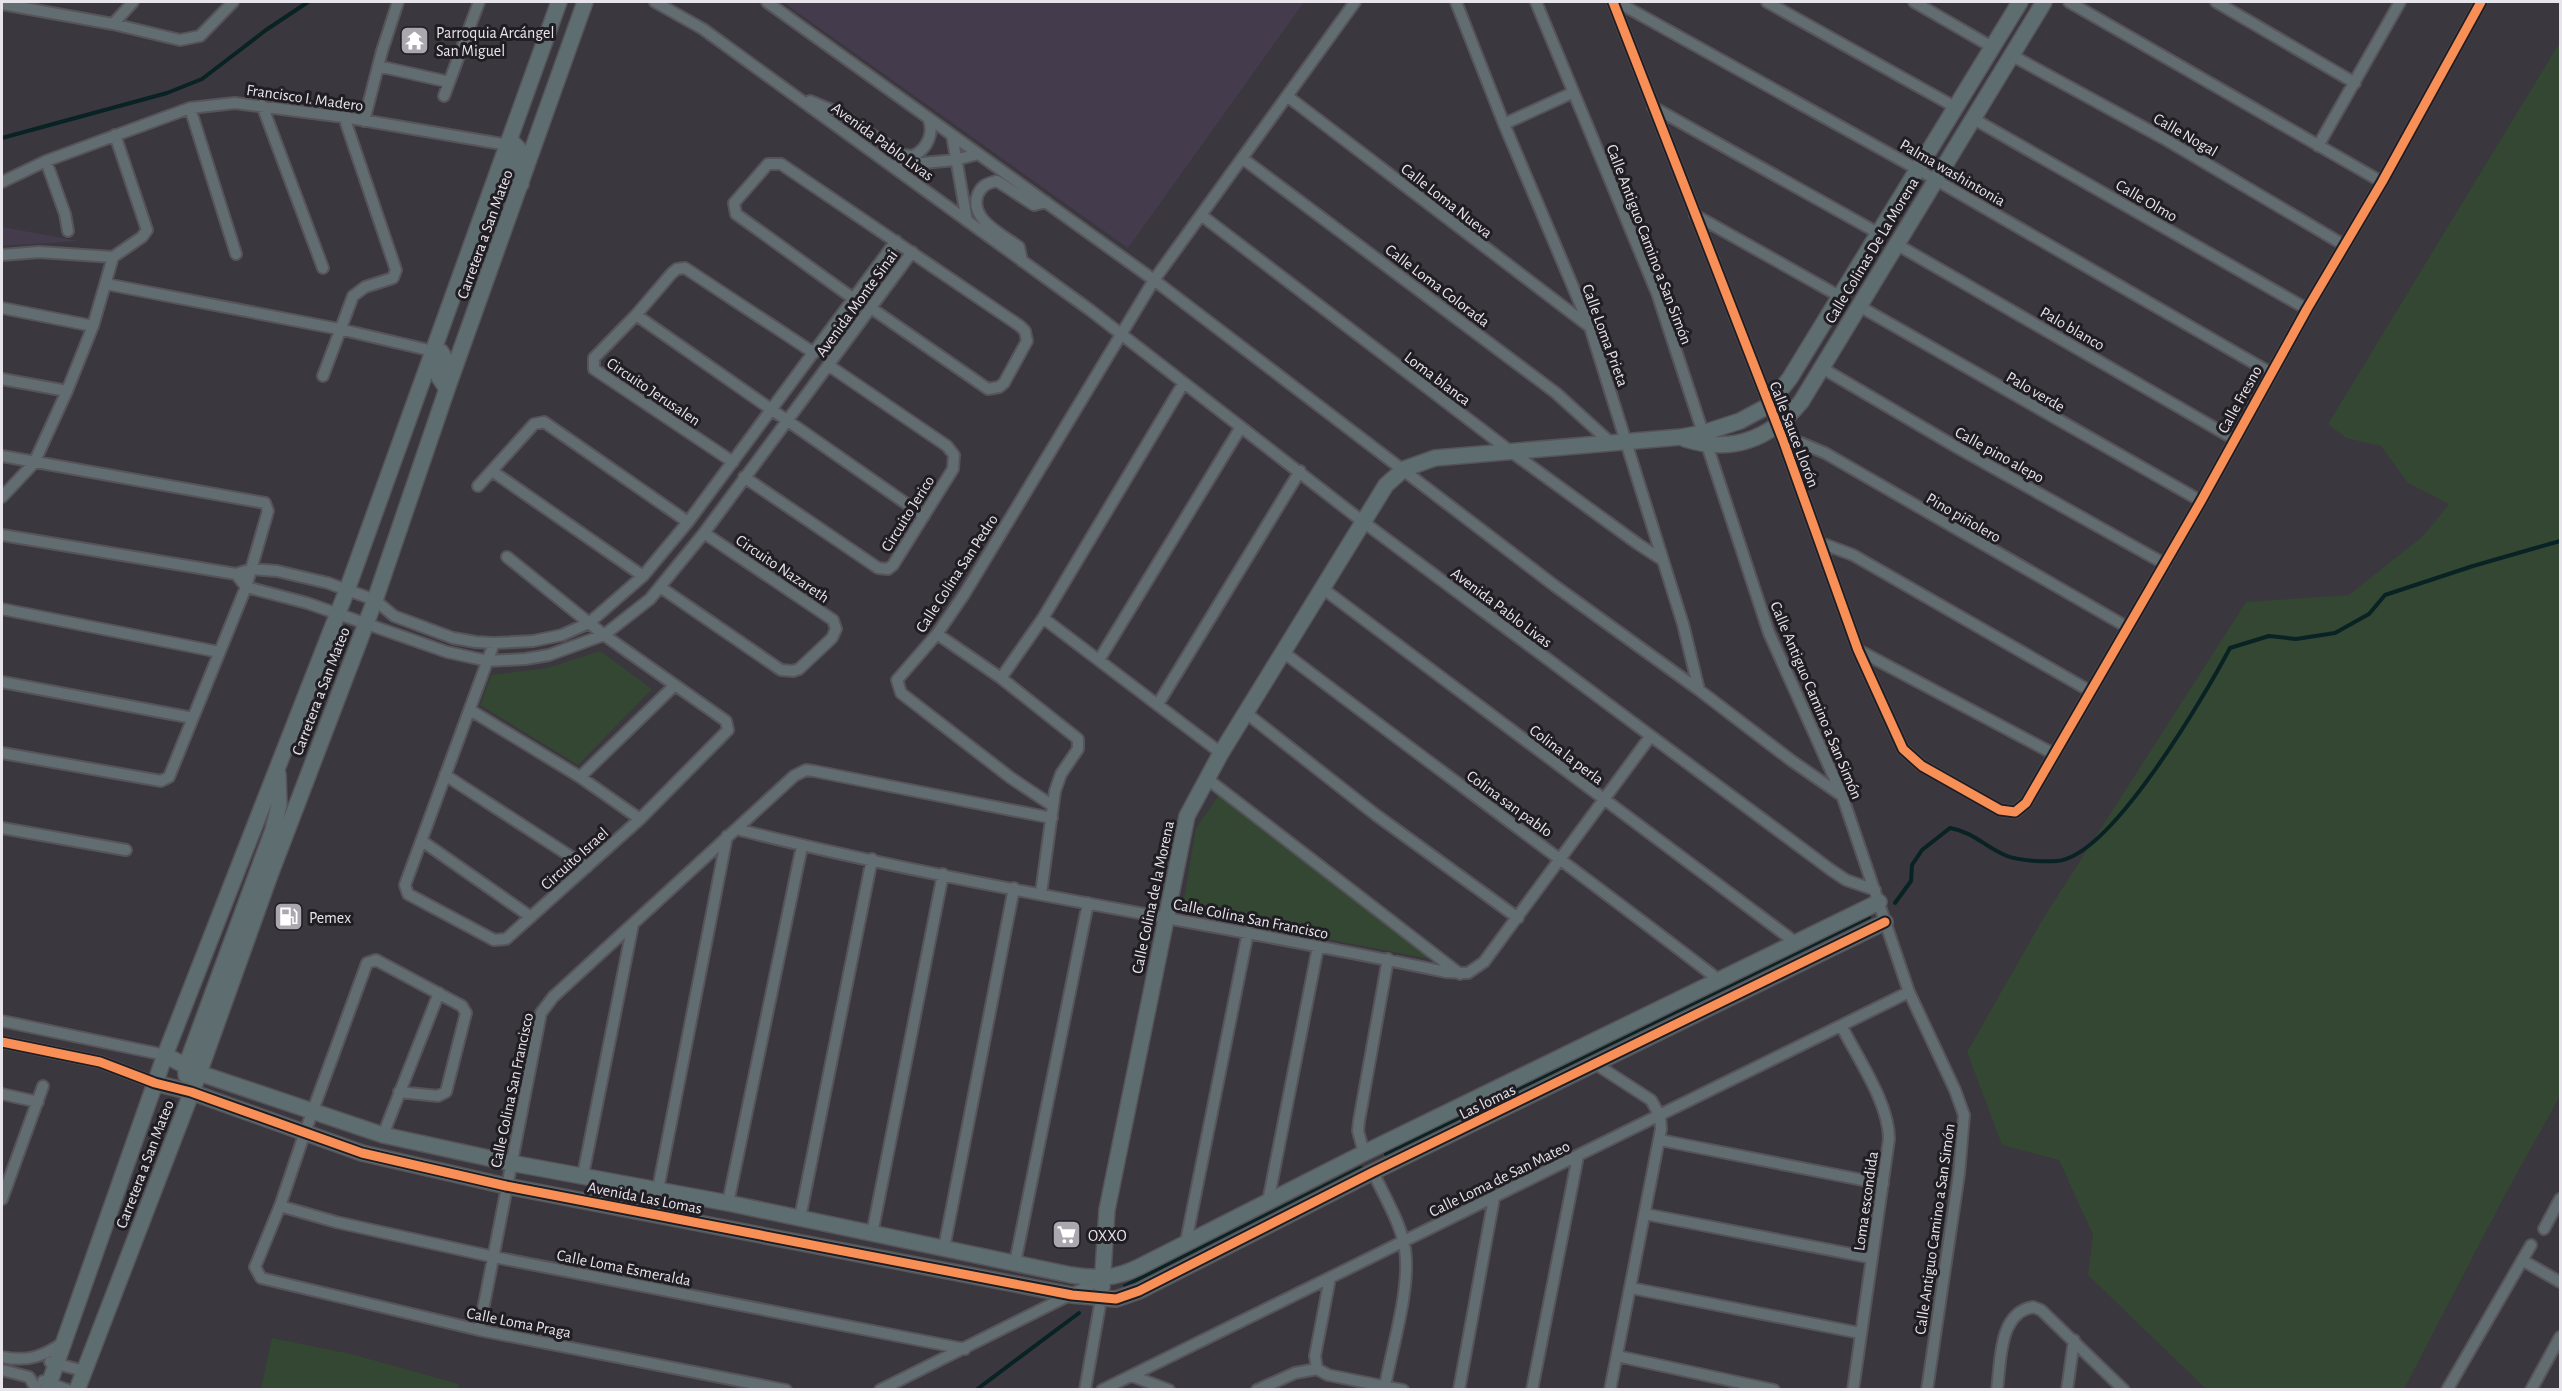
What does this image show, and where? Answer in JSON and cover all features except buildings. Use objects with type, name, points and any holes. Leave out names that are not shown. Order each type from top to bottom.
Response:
[{"type":"street","points":[[112,24],[133,2]]},
{"type":"street","points":[[2,4],[25,5],[180,40],[194,39],[204,33],[233,2]]},
{"type":"street","points":[[364,121],[398,2]]},
{"type":"street","points":[[444,96],[479,2]]},
{"type":"street","name":"Carretera a San Mateo","points":[[57,1363],[165,1055],[347,590],[559,2]]},
{"type":"street","name":"Carretera a San Mateo","points":[[77,1389],[191,1092],[192,1069],[375,600],[447,388],[585,2]]},
{"type":"street","name":"Avenida Pablo Livas","points":[[655,2],[703,28],[967,220],[1121,333],[1183,384],[1300,471],[1362,521],[1650,737],[1831,870],[1877,896]]},
{"type":"street","points":[[767,2],[1154,280],[1555,586],[1699,690],[1775,749],[1842,795]]},
{"type":"street","name":"Calle Colina San Pedro","points":[[1053,806],[1011,778],[899,689],[897,680],[937,634],[964,593],[1154,280],[1355,2]]},
{"type":"street","name":"Calle Loma Prieta","points":[[1456,2],[1504,124],[1590,327],[1619,442],[1683,624],[1699,690]]},
{"type":"street","name":"Calle Antiguo Camino a San Simón","points":[[1536,2],[1657,293],[1769,633],[1842,795],[1909,992],[1955,1090],[1964,1115],[1959,1174],[1927,1389]]},
{"type":"street","name":"Calle Sauce Llorón","points":[[1615,2],[1653,107],[1821,543],[1858,650],[1903,749],[1911,758],[2000,810],[2015,812],[2020,810]]},
{"type":"street","name":"Palma washintonia","points":[[1615,2],[1935,179],[2271,373]]},
{"type":"street","points":[[1767,2],[1955,107]]},
{"type":"street","points":[[1914,2],[1992,46]]},
{"type":"street","name":"Calle Colinas De La Morena","points":[[1705,439],[1768,406],[1791,378],[2020,2]]},
{"type":"street","name":"Calle Colinas De La Morena","points":[[1404,469],[1435,458],[1510,451],[1681,437],[1740,443],[1780,434],[2044,2]]},
{"type":"street","points":[[2069,2],[2382,182]]},
{"type":"street","points":[[2216,2],[2355,83]]},
{"type":"street","points":[[2318,146],[2400,2]]},
{"type":"street","name":"Calle Fresno","points":[[2020,810],[2201,501],[2481,2]]},
{"type":"street","name":"Calle Nogal","points":[[2011,55],[2163,138],[2344,245]]},
{"type":"street","points":[[378,66],[449,82]]},
{"type":"street","points":[[1504,124],[1572,93]]},
{"type":"street","points":[[793,94],[839,113],[903,155],[913,156],[924,148],[932,126],[927,117]]},
{"type":"street","name":"Calle Loma Nueva","points":[[1287,96],[1590,327]]},
{"type":"street","name":"Francisco I. Madero","points":[[2,182],[46,161],[190,108],[235,103],[344,117],[508,145]]},
{"type":"street","points":[[262,105],[323,268]]},
{"type":"street","points":[[1653,107],[1878,233]]},
{"type":"street","points":[[190,108],[236,254]]},
{"type":"street","points":[[323,376],[353,296],[358,291],[393,278],[396,270],[344,117]]},
{"type":"street","name":"Calle Olmo","points":[[1972,118],[2307,309]]},
{"type":"street","points":[[2,255],[39,252],[113,257],[142,237],[147,231],[146,225],[115,135]]},
{"type":"street","points":[[952,135],[967,220]]},
{"type":"street","points":[[508,145],[513,143],[519,149],[515,168],[521,184]]},
{"type":"street","points":[[892,166],[955,160],[978,154]]},
{"type":"street","name":"Calle Loma Colorada","points":[[1242,158],[1619,442]]},
{"type":"street","points":[[46,161],[65,214],[68,231]]},
{"type":"street","points":[[854,299],[736,214],[734,203],[768,164],[777,163],[897,241]]},
{"type":"street","points":[[1022,261],[1019,247],[982,220],[977,212],[977,196],[984,185],[997,181],[1034,205],[1046,202]]},
{"type":"street","points":[[1695,214],[1839,296]]},
{"type":"street","name":"Loma blanca","points":[[1201,215],[1510,451],[1662,559]]},
{"type":"street","name":"Avenida Monte Sinai","points":[[246,587],[273,593],[447,652],[488,660],[525,659],[549,655],[604,635],[633,614],[660,587],[704,533],[912,252],[897,241],[688,522],[643,576],[589,623],[562,635],[532,641],[495,643],[453,638],[393,616],[375,600],[347,590],[277,571],[252,569]]},
{"type":"street","name":"Palo blanco","points":[[1896,244],[2234,440]]},
{"type":"street","points":[[871,308],[981,386],[994,389],[1004,383],[1026,347],[1025,331],[912,252]]},
{"type":"street","points":[[2,497],[34,463],[67,391],[93,326],[113,257]]},
{"type":"street","name":"Circuito Jerusalen","points":[[733,462],[594,369],[594,358],[636,315],[672,273],[677,269],[686,268],[814,353]]},
{"type":"street","points":[[106,284],[339,329],[441,352],[444,357],[439,377],[447,388]]},
{"type":"street","name":"Palo verde","points":[[1859,306],[2201,501]]},
{"type":"street","points":[[2,308],[93,326]]},
{"type":"street","points":[[636,315],[924,516]]},
{"type":"street","name":"Circuito Jerico","points":[[744,477],[883,570],[893,565],[953,469],[952,450],[828,365]]},
{"type":"street","name":"Calle pino alepo","points":[[1822,368],[2164,564]]},
{"type":"street","points":[[2,379],[67,391]]},
{"type":"street","points":[[1001,678],[1043,618],[1183,384]]},
{"type":"street","points":[[478,486],[534,424],[544,422],[688,522]]},
{"type":"street","points":[[1099,660],[1241,427]]},
{"type":"street","name":"Pino piñolero","points":[[1780,434],[1825,453],[2127,627]]},
{"type":"street","points":[[2,456],[265,502],[268,511],[246,587],[170,777],[161,781],[2,753]]},
{"type":"street","name":"Calle Colina de la Morena","points":[[1085,1389],[1101,1299],[1107,1210],[1187,816],[1206,778],[1362,521],[1386,485],[1404,469]]},
{"type":"street","points":[[492,471],[643,576]]},
{"type":"street","points":[[1158,704],[1300,471]]},
{"type":"street","name":"Circuito Nazareth","points":[[660,587],[781,670],[799,669],[832,638],[836,629],[833,620],[704,533]]},
{"type":"street","points":[[2,535],[236,574],[252,569]]},
{"type":"street","points":[[1821,543],[1853,555],[2090,691]]},
{"type":"street","name":"Circuito Israel","points":[[495,643],[405,885],[408,894],[494,940],[506,939],[587,867],[640,819],[728,730],[726,721],[604,635],[507,557]]},
{"type":"street","points":[[236,574],[246,587]]},
{"type":"street","name":"Colina la perla","points":[[1322,588],[1795,942]]},
{"type":"street","points":[[2,609],[219,652]]},
{"type":"street","points":[[1043,618],[1221,753]]},
{"type":"street","points":[[937,634],[1001,678],[1077,739],[1078,748],[1058,781],[1041,893]]},
{"type":"street","points":[[1858,650],[2054,754]]},
{"type":"street","name":"Colina san pablo","points":[[1283,652],[1428,762],[1562,859],[1719,980]]},
{"type":"street","points":[[2,682],[194,718]]},
{"type":"street","points":[[580,777],[675,685]]},
{"type":"street","points":[[470,710],[580,777],[640,819]]},
{"type":"street","points":[[1246,713],[1376,815],[1518,918]]},
{"type":"street","points":[[1206,778],[1460,974],[1476,969],[1484,962],[1650,737]]},
{"type":"street","points":[[192,1069],[273,830],[279,805],[278,765]]},
{"type":"street","name":"Calle Colina San Francisco","points":[[479,1330],[542,1012],[553,996],[732,833],[801,772],[814,771],[1052,818]]},
{"type":"street","points":[[445,775],[587,867]]},
{"type":"street","points":[[2,828],[126,850]]},
{"type":"street","points":[[658,1189],[732,833]]},
{"type":"street","name":"Calle Colina San Francisco","points":[[732,833],[1460,974]]},
{"type":"street","points":[[422,842],[531,917]]},
{"type":"street","points":[[728,1203],[802,846]]},
{"type":"street","points":[[800,1218],[872,859]]},
{"type":"street","points":[[872,1234],[943,874]]},
{"type":"street","points":[[944,1248],[1014,888]]},
{"type":"street","name":"Las lomas","points":[[1102,1279],[1126,1274],[1364,1153],[1795,942],[1877,896]]},
{"type":"street","points":[[1015,1263],[1089,903]]},
{"type":"street","name":"Las lomas","points":[[1101,1299],[1116,1299],[1139,1292],[1373,1172],[1597,1065],[1886,922]]},
{"type":"street","points":[[583,1175],[633,923]]},
{"type":"street","points":[[1185,1242],[1248,932]]},
{"type":"street","points":[[1268,1202],[1318,947]]},
{"type":"street","points":[[1364,1153],[1358,1131],[1359,1121],[1388,959]]},
{"type":"street","points":[[280,1206],[367,963],[376,960],[462,1006],[466,1013],[446,1092],[438,1096],[399,1092]]},
{"type":"street","name":"Calle Loma de San Mateo","points":[[1102,1389],[1842,1027],[1909,992]]},
{"type":"street","points":[[383,1135],[439,993]]},
{"type":"street","points":[[2,1021],[165,1055]]},
{"type":"street","name":"Loma escondida","points":[[1842,1027],[1887,1118],[1889,1139],[1853,1389]]},
{"type":"street","points":[[100,1062],[103,1041]]},
{"type":"street","points":[[2,1042],[100,1062],[155,1083]]},
{"type":"street","name":"Avenida Las Lomas","points":[[165,1055],[192,1069],[313,1113],[383,1135],[1102,1279]]},
{"type":"street","points":[[1597,1065],[1651,1100],[1660,1116],[1660,1140],[1611,1389]]},
{"type":"street","name":"Avenida Las Lomas","points":[[155,1083],[191,1092],[363,1152],[506,1186],[1101,1299]]},
{"type":"street","points":[[2,1199],[7,1170],[43,1086]]},
{"type":"street","points":[[2,1094],[38,1102]]},
{"type":"street","points":[[1660,1140],[1883,1184]]},
{"type":"street","points":[[1532,1389],[1578,1156]]},
{"type":"street","points":[[1373,1172],[1403,1241],[1405,1277],[1385,1386]]},
{"type":"street","points":[[1459,1389],[1494,1198]]},
{"type":"street","points":[[2544,1229],[2560,1199]]},
{"type":"street","name":"Calle Loma Esmeralda","points":[[280,1206],[336,1222],[494,1257],[965,1349]]},
{"type":"street","name":"Calle Loma Praga","points":[[280,1206],[255,1267],[261,1278],[479,1330],[786,1389]]},
{"type":"street","points":[[1645,1214],[1872,1258]]},
{"type":"street","points":[[2447,1389],[2531,1245]]},
{"type":"street","points":[[2522,1260],[2560,1282]]},
{"type":"street","points":[[1317,1369],[1316,1356],[1330,1278]]},
{"type":"street","points":[[880,1389],[965,1349],[1102,1279]]},
{"type":"street","points":[[1631,1288],[1860,1334]]},
{"type":"street","points":[[1996,1389],[2008,1325],[2018,1312],[2033,1307],[2041,1310],[2124,1389]]},
{"type":"street","points":[[2531,1389],[2560,1337]]},
{"type":"street","points":[[2067,1389],[2074,1340]]},
{"type":"street","points":[[34,1359],[49,1353],[64,1342]]},
{"type":"street","points":[[1617,1356],[1774,1389]]},
{"type":"street","points":[[2,1357],[18,1360],[34,1359],[84,1371]]},
{"type":"street","points":[[44,1387],[57,1363]]},
{"type":"street","points":[[1257,1389],[1295,1373],[1317,1369],[1328,1375],[1403,1389]]},
{"type":"street","points":[[2,1370],[29,1377],[44,1387],[68,1389]]},
{"type":"street","points":[[1131,1376],[1169,1389]]},
{"type":"shaded area","points":[[783,2],[1304,2],[1128,248]]},
{"type":"shaded area","points":[[2,227],[79,241],[2,246]]},
{"type":"green space","points":[[2560,42],[2560,1096],[2506,1193],[2404,1389],[2206,1389],[2088,1275],[2093,1235],[2059,1160],[2002,1145],[1967,1052],[2044,917],[2246,602],[2349,595],[2423,536],[2449,504],[2408,483],[2381,446],[2346,438],[2328,424]]},
{"type":"green space","points":[[600,651],[652,689],[578,765],[480,705],[491,675],[547,668]]},
{"type":"green space","points":[[1219,795],[1435,960],[1182,911],[1196,828]]},
{"type":"green space","points":[[272,1338],[351,1354],[459,1384],[457,1390],[261,1389]]},
{"type":"waterway","points":[[2,138],[167,93],[202,79],[266,30],[308,2]]},
{"type":"waterway","points":[[1895,903],[1911,881],[1912,865],[1922,850],[1950,828],[1966,833],[2000,853],[2019,859],[2057,861],[2079,853],[2103,833],[2154,771],[2179,735],[2230,648],[2269,636],[2296,639],[2335,633],[2369,614],[2385,595],[2560,541]]},
{"type":"waterway","points":[[1386,1154],[1869,917]]},
{"type":"waterway","points":[[1125,1286],[1361,1168]]},
{"type":"waterway","points":[[976,1390],[1079,1313]]},
{"type":"cycle path","points":[[1613,2],[1783,440],[1858,650],[1903,749],[1922,766],[2000,810],[2015,812],[2026,803],[2201,501],[2481,2]]},
{"type":"cycle path","points":[[2,1042],[100,1062],[362,1153],[506,1186],[1072,1295],[1116,1299],[1139,1291],[1373,1172],[1885,922]]},
{"type":"place","name":"Parroquia Arcángel San Miguel","points":[[415,41]]},
{"type":"place","name":"Pemex","points":[[288,917]]},
{"type":"place","name":"OXXO","points":[[1067,1235]]}]
